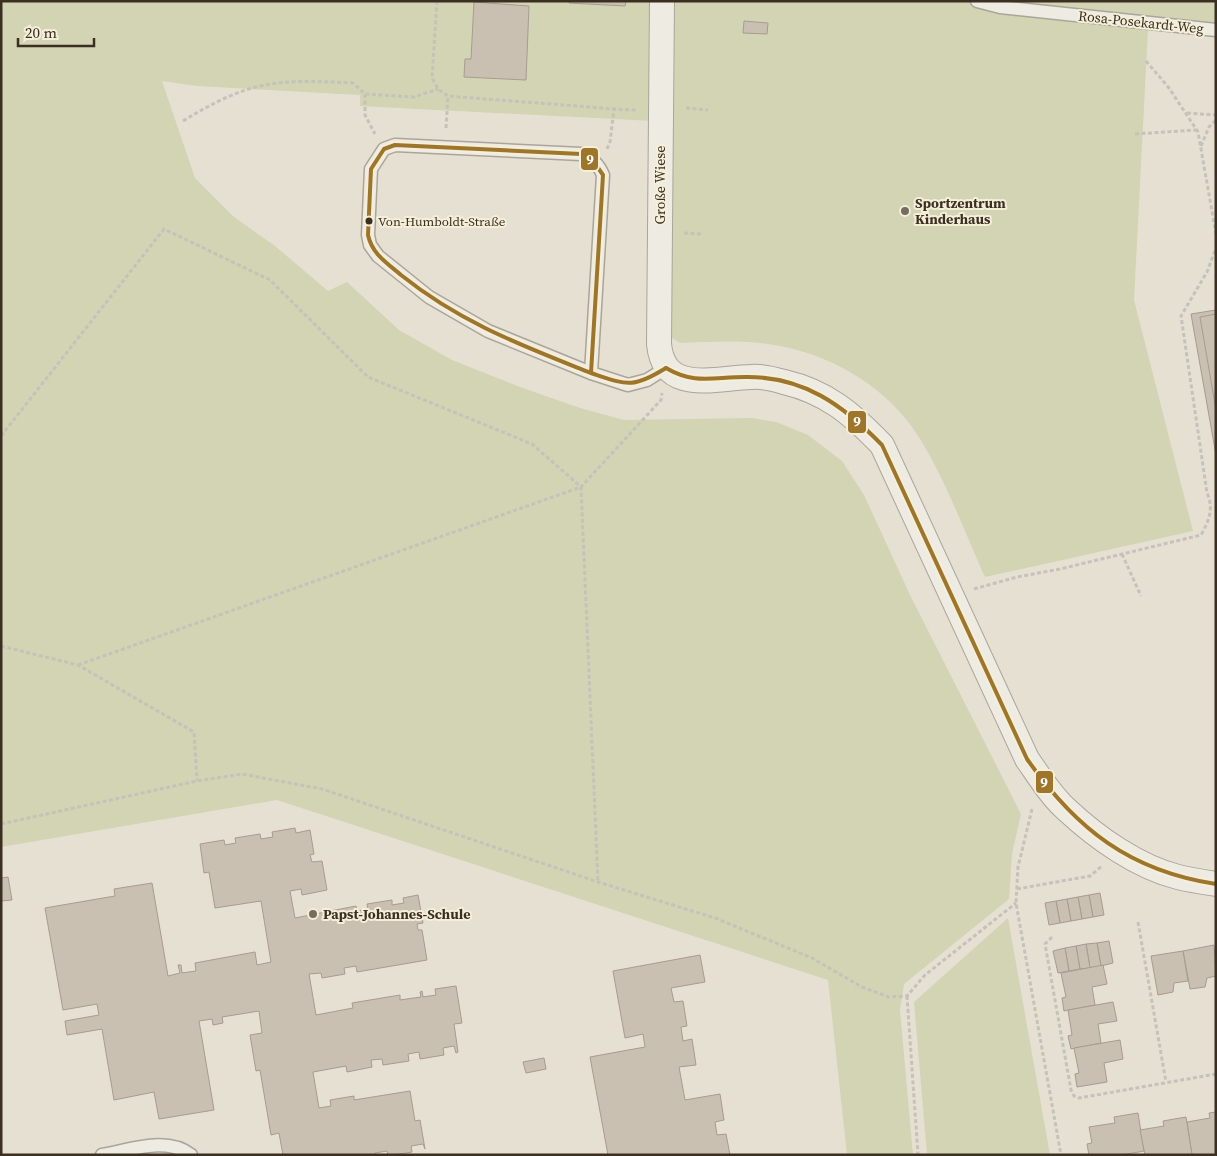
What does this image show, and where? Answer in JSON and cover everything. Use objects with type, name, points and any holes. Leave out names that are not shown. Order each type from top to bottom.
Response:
[{"type":"street","name":"Große Wiese","points":[[662,1],[659,344],[660,358],[666,368]]},
{"type":"street","points":[[666,368],[688,380],[753,377],[784,382],[820,394],[853,415],[882,445],[1027,759],[1043,782],[1066,810],[1122,851],[1144,864],[1177,877],[1216,884]]},
{"type":"lane","name":"Rosa-Posekardt-Weg","points":[[976,1],[1000,7],[1216,30]]},
{"type":"lane","points":[[591,373],[603,175],[599,165],[591,158],[581,154],[395,145],[384,150],[371,170],[368,220],[370,245],[378,256],[429,296],[488,331],[591,373],[628,385],[647,380],[666,368]]},
{"type":"lane","points":[[102,1155],[162,1144],[180,1146],[191,1155]]},
{"type":"path","points":[[437,1],[432,78],[438,89],[448,96],[660,112]]},
{"type":"path","points":[[1146,61],[1187,113],[1196,130],[1201,146],[1216,234]]},
{"type":"path","points":[[183,121],[228,95],[247,88],[288,80],[352,82],[366,94],[414,97],[438,89]]},
{"type":"path","points":[[366,94],[365,115],[384,150]]},
{"type":"path","points":[[445,147],[448,96]]},
{"type":"path","points":[[599,165],[610,142],[614,109]]},
{"type":"path","points":[[1187,113],[1216,115]]},
{"type":"path","points":[[1201,146],[1209,127],[1216,120]]},
{"type":"path","points":[[1135,134],[1196,130]]},
{"type":"path","points":[[1,436],[164,228],[270,280],[368,377],[532,444],[581,487],[598,882]]},
{"type":"path","points":[[952,596],[989,584],[1201,535],[1210,517],[1211,501],[1204,474],[1181,316],[1207,272],[1216,248]]},
{"type":"path","points":[[78,664],[581,487],[660,400],[666,368]]},
{"type":"path","points":[[1211,501],[1216,505]]},
{"type":"path","points":[[1122,554],[1141,596]]},
{"type":"path","points":[[1,646],[78,664],[194,732],[196,782]]},
{"type":"path","points":[[1,824],[196,782],[242,774],[322,789],[598,882],[715,918],[812,958],[862,987],[889,997],[908,996]]},
{"type":"path","points":[[1043,782],[1028,821],[1018,867],[1016,903],[1061,1155]]},
{"type":"path","points":[[1017,889],[1090,876],[1122,851]]},
{"type":"path","points":[[918,1155],[908,996],[925,975],[1016,903]]},
{"type":"path","points":[[1138,922],[1166,1082]]},
{"type":"path","points":[[1052,937],[1045,944],[1071,1090],[1074,1096],[1080,1098],[1216,1074]]},
{"type":"green space","points":[[1,1],[1216,1],[1216,37],[1148,29],[1134,300],[1193,531],[985,577],[949,494],[928,453],[905,418],[877,390],[843,368],[807,353],[768,344],[746,342],[680,343],[671,337],[673,122],[360,106],[360,95],[197,86],[162,81],[195,178],[234,217],[275,246],[328,291],[347,282],[399,330],[452,360],[580,408],[624,420],[751,418],[776,422],[808,435],[842,461],[864,495],[910,595],[1021,814],[1012,854],[1009,899],[904,984],[900,1010],[913,1155],[847,1155],[828,980],[277,800],[1,847]]},
{"type":"green space","points":[[1008,918],[1050,1155],[927,1155],[914,1002]]},
{"type":"building","points":[[569,1],[626,1],[625,6],[569,3]]},
{"type":"building","points":[[474,2],[529,6],[526,80],[464,77],[465,59],[471,59]]},
{"type":"building","points":[[744,21],[768,23],[767,34],[743,33]]},
{"type":"building","points":[[1216,310],[1216,455],[1191,314]]},
{"type":"building","points":[[1216,314],[1216,410],[1200,317]]},
{"type":"building","points":[[295,828],[296,833],[310,830],[314,854],[310,855],[312,862],[322,861],[327,890],[302,895],[301,889],[290,891],[295,918],[356,906],[357,911],[368,909],[367,904],[392,900],[392,905],[404,903],[403,898],[418,895],[423,923],[417,924],[418,930],[422,930],[427,960],[357,972],[356,966],[344,968],[345,974],[322,978],[321,973],[309,974],[316,1015],[353,1008],[352,1003],[400,995],[400,1000],[421,997],[420,992],[422,991],[423,997],[436,995],[435,989],[456,986],[462,1023],[454,1024],[458,1052],[456,1053],[454,1046],[443,1048],[444,1055],[420,1059],[419,1052],[408,1054],[409,1061],[383,1065],[382,1059],[371,1060],[372,1067],[347,1072],[346,1066],[313,1072],[319,1108],[331,1106],[330,1100],[354,1096],[354,1100],[410,1091],[415,1121],[420,1120],[425,1149],[423,1144],[411,1146],[412,1152],[394,1155],[388,1155],[387,1151],[375,1153],[375,1155],[283,1155],[279,1133],[271,1135],[260,1070],[256,1071],[250,1035],[262,1033],[259,1011],[222,1017],[223,1023],[213,1025],[212,1019],[199,1021],[214,1110],[159,1119],[154,1092],[114,1100],[102,1029],[67,1035],[65,1021],[99,1015],[97,1004],[63,1010],[45,908],[115,896],[114,889],[152,883],[168,976],[180,973],[178,965],[181,965],[182,973],[196,971],[195,963],[255,952],[257,965],[271,962],[261,901],[215,908],[209,872],[204,873],[200,844],[224,840],[225,845],[236,843],[235,838],[260,834],[261,839],[273,837],[272,832]]},
{"type":"building","points":[[8,877],[12,900],[1,901],[1,878]]},
{"type":"building","points":[[1100,893],[1104,915],[1093,917],[1089,895]]},
{"type":"building","points":[[1089,895],[1093,917],[1082,919],[1078,897]]},
{"type":"building","points":[[1078,897],[1082,919],[1071,921],[1067,899]]},
{"type":"building","points":[[1067,899],[1071,921],[1060,923],[1056,901]]},
{"type":"building","points":[[1056,901],[1060,923],[1049,925],[1045,903]]},
{"type":"building","points":[[1109,941],[1113,963],[1101,966],[1097,943]]},
{"type":"building","points":[[1097,943],[1101,966],[1090,968],[1086,944]]},
{"type":"building","points":[[1086,944],[1090,968],[1080,969],[1076,946]]},
{"type":"building","points":[[1214,945],[1216,976],[1207,978],[1205,987],[1190,989],[1183,951]]},
{"type":"building","points":[[1076,946],[1080,969],[1069,971],[1065,948]]},
{"type":"building","points":[[1065,948],[1069,971],[1058,973],[1053,951]]},
{"type":"building","points":[[1183,951],[1188,981],[1174,983],[1173,992],[1158,995],[1151,956]]},
{"type":"building","points":[[700,955],[705,982],[671,988],[674,1002],[683,1001],[687,1026],[681,1027],[683,1041],[692,1039],[696,1065],[679,1067],[685,1100],[720,1094],[724,1120],[715,1122],[717,1135],[726,1134],[730,1155],[608,1155],[590,1057],[645,1047],[643,1034],[625,1038],[613,971]]},
{"type":"building","points":[[1103,965],[1107,984],[1092,987],[1095,1005],[1064,1011],[1062,998],[1066,997],[1061,973]]},
{"type":"building","points":[[1113,1002],[1117,1021],[1098,1024],[1101,1043],[1071,1049],[1068,1036],[1072,1035],[1068,1010]]},
{"type":"building","points":[[1120,1040],[1123,1059],[1104,1063],[1107,1082],[1077,1087],[1075,1074],[1079,1073],[1074,1048]]},
{"type":"building","points":[[544,1058],[546,1069],[526,1073],[523,1062]]},
{"type":"building","points":[[1216,1112],[1216,1155],[1192,1155],[1187,1122],[1210,1118],[1209,1113]]},
{"type":"building","points":[[1138,1113],[1144,1151],[1122,1155],[1089,1155],[1087,1144],[1092,1143],[1089,1127],[1115,1123],[1114,1117]]},
{"type":"building","points":[[1186,1117],[1192,1155],[1145,1155],[1140,1130],[1164,1126],[1163,1121]]},
{"type":"transit line","name":"9","points":[[395,145],[581,154],[594,162],[603,175],[591,373],[492,332],[469,320],[424,292],[381,258],[373,248],[368,235],[371,169],[384,149],[395,145]]},
{"type":"transit line","name":"9","points":[[666,368],[686,377],[704,379],[766,378],[804,388],[837,406],[852,417],[882,445],[1027,759],[1046,784],[1086,826],[1108,843],[1131,857],[1157,869],[1185,878],[1216,884]]},
{"type":"transit line","name":"9","points":[[591,373],[629,383],[645,379],[666,368]]},
{"type":"place","name":"Sportzentrum Kinderhaus","points":[[905,211]]},
{"type":"place","name":"Von-Humboldt-Straße","points":[[369,221]]},
{"type":"place","name":"Papst-Johannes-Schule","points":[[313,914]]}]
